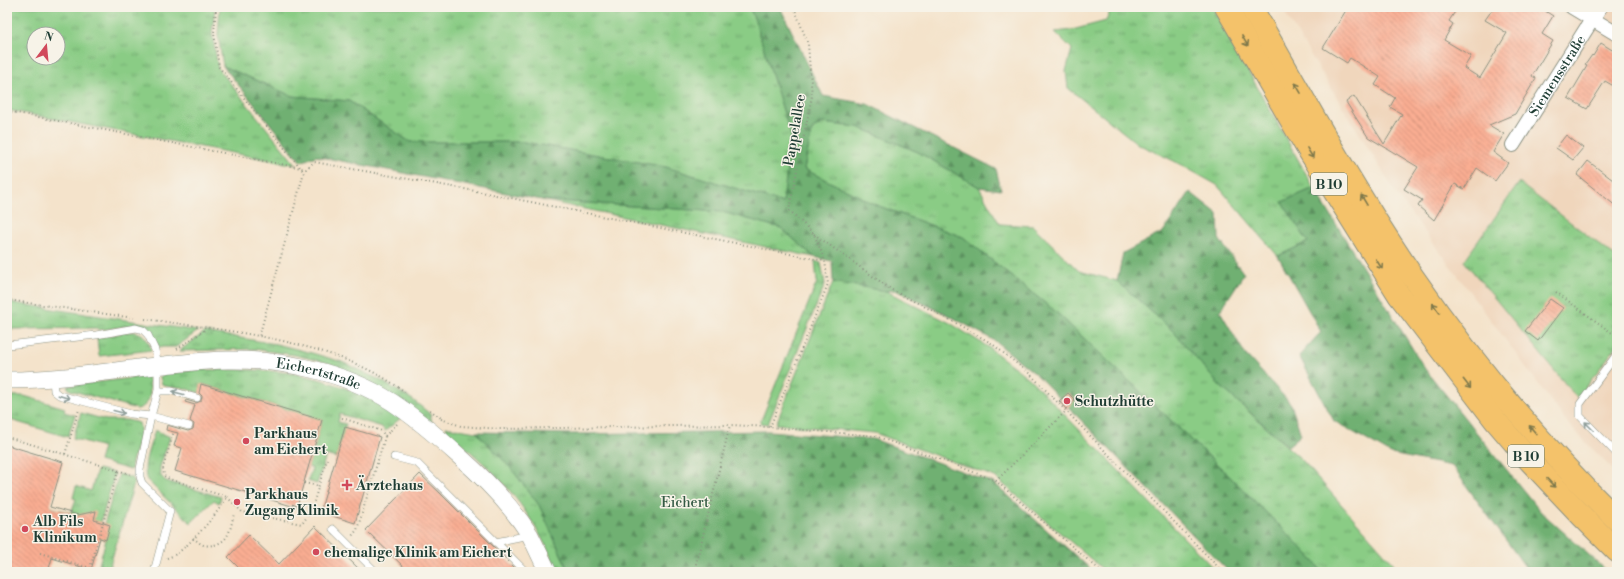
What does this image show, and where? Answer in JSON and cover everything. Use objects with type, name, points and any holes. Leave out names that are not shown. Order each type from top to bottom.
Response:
[{"type":"highway","name":"B 10","points":[[1226,7],[1306,146],[1399,295],[1495,420],[1525,455],[1617,551]]},
{"type":"highway","name":"B 10","points":[[1251,7],[1371,212],[1413,277],[1459,340],[1510,403],[1543,442],[1617,520]]},
{"type":"street","points":[[1572,7],[1617,34]]},
{"type":"street","name":"Siemensstraße","points":[[1513,145],[1600,7]]},
{"type":"street","name":"Eichertstraße","points":[[7,380],[53,378],[157,358],[260,361],[302,367],[335,377],[370,390],[391,402],[435,435],[476,471],[501,498],[529,535],[548,572]]},
{"type":"lane","points":[[7,344],[96,335],[136,328],[143,330],[148,335],[157,358],[158,391],[151,416],[140,469],[140,477],[142,483],[170,511],[154,572]]},
{"type":"lane","points":[[1617,354],[1580,404],[1580,416],[1617,454]]},
{"type":"lane","points":[[53,378],[54,391],[59,395],[131,414],[151,416],[189,426]]},
{"type":"lane","points":[[158,391],[172,391],[197,398]]},
{"type":"lane","points":[[394,457],[417,463],[526,572]]},
{"type":"lane","points":[[333,529],[376,572]]},
{"type":"lane","points":[[496,542],[529,535]]},
{"type":"path","points":[[216,7],[214,33],[219,67],[304,172],[259,338]]},
{"type":"path","name":"Pappelallee","points":[[794,7],[808,44],[812,96],[789,210],[814,234]]},
{"type":"path","points":[[7,111],[300,168],[306,169],[314,162],[481,192],[825,261]]},
{"type":"path","points":[[770,427],[828,284],[825,261],[814,234]]},
{"type":"path","points":[[814,234],[892,290],[947,318],[991,343],[1030,374],[1223,572]]},
{"type":"path","points":[[1556,292],[1612,333],[1617,326]]},
{"type":"path","points":[[7,300],[207,328],[315,349],[355,363],[389,380],[406,393]]},
{"type":"path","points":[[157,358],[176,349],[207,328]]},
{"type":"path","points":[[65,454],[79,409]]},
{"type":"path","points":[[429,410],[441,418],[461,426],[500,428],[730,425],[875,436],[996,481],[1102,572]]},
{"type":"path","points":[[996,481],[1066,410]]},
{"type":"path","points":[[342,418],[382,431],[385,437]]},
{"type":"path","points":[[435,435],[441,418]]},
{"type":"path","points":[[694,572],[730,425]]},
{"type":"path","points":[[346,542],[356,530],[385,437],[392,428]]},
{"type":"path","points":[[175,430],[163,468],[164,476],[169,479],[227,497],[242,512],[302,524],[311,511],[327,459]]},
{"type":"path","points":[[7,436],[140,477]]},
{"type":"path","points":[[40,553],[90,568],[118,471]]},
{"type":"path","points":[[304,483],[319,486]]},
{"type":"path","points":[[158,561],[175,555],[193,538],[222,506],[227,497]]},
{"type":"path","points":[[193,538],[202,545],[212,546],[222,542],[229,532],[234,514]]},
{"type":"shaded area","points":[[1281,7],[1617,7],[1617,474],[1569,425],[1396,193]]},
{"type":"green space","points":[[7,7],[215,7],[212,33],[218,68],[296,165],[7,110]]},
{"type":"green space","points":[[220,7],[749,7],[755,20],[791,136],[783,203],[666,167],[524,142],[410,142],[349,101],[292,96],[223,66],[218,35]]},
{"type":"green space","points":[[749,7],[780,7],[823,96],[867,104],[996,169],[1001,190],[979,187],[918,152],[858,127],[822,123],[812,130],[804,169],[876,205],[963,237],[1056,312],[1217,464],[1303,549],[1323,572],[1229,572],[1038,376],[995,341],[952,317],[895,290],[886,291],[833,282],[832,261],[814,257],[781,228],[722,212],[542,200],[316,156],[301,162],[223,66],[292,96],[349,101],[410,142],[524,142],[666,167],[783,203],[791,136],[755,20]]},
{"type":"green space","points":[[1112,7],[1212,7],[1314,188],[1282,202],[1308,242],[1278,256],[1217,185],[1174,161],[1138,144],[1068,88],[1066,71],[1072,49],[1055,32],[1072,30],[1106,21]]},
{"type":"green space","points":[[822,123],[858,127],[918,152],[979,187],[1000,224],[1033,226],[1079,271],[1117,281],[1173,331],[1218,384],[1302,460],[1402,572],[1323,572],[1303,549],[1217,464],[1056,312],[963,237],[876,205],[804,169],[812,130]]},
{"type":"green space","points":[[1519,183],[1617,258],[1617,346],[1577,398],[1464,261]]},
{"type":"green space","points":[[1314,188],[1425,369],[1540,511],[1608,572],[1529,572],[1452,466],[1391,454],[1334,421],[1299,356],[1321,332],[1278,256],[1308,242],[1282,202]]},
{"type":"green space","points":[[1190,192],[1218,214],[1219,239],[1244,274],[1220,311],[1245,354],[1291,404],[1301,435],[1288,446],[1218,384],[1173,331],[1117,281],[1123,253],[1163,232]]},
{"type":"green space","points":[[542,200],[722,212],[781,228],[814,257]]},
{"type":"green space","points":[[815,261],[821,263],[825,284],[768,424],[760,423],[817,282]]},
{"type":"green space","points":[[833,282],[886,291],[950,323],[988,347],[1030,379],[1217,572],[1106,572],[995,477],[875,433],[776,424]]},
{"type":"green space","points":[[7,302],[198,331],[176,347],[159,347],[146,327],[140,324],[100,330],[97,328],[7,329]]},
{"type":"green space","points":[[127,332],[137,332],[143,335],[148,341],[152,350],[99,356],[97,338]]},
{"type":"green space","points":[[205,332],[276,344],[342,362],[380,380],[413,400],[430,414],[432,423],[358,376],[328,363],[295,355],[254,349],[179,351]]},
{"type":"green space","points":[[196,370],[261,370],[305,376],[322,380],[355,392],[402,417],[385,431],[382,427],[340,414],[338,422],[346,424],[336,458],[326,455],[317,484],[308,481],[312,468],[308,467],[322,420],[202,384],[199,393],[181,387],[169,387],[162,384],[160,377],[163,374]]},
{"type":"green space","points":[[148,376],[150,396],[146,404],[137,409],[70,390],[67,386]]},
{"type":"green space","points":[[7,396],[24,396],[65,408],[64,412],[75,415],[68,437],[7,419]]},
{"type":"green space","points":[[81,413],[106,420],[127,420],[139,423],[139,439],[131,470],[99,461],[103,447],[73,438]]},
{"type":"green space","points":[[446,427],[476,432],[510,467],[539,505],[569,572],[559,572],[534,526],[512,493],[490,469],[447,431]]},
{"type":"green space","points":[[155,430],[170,437],[160,467],[160,473],[163,478],[166,481],[221,497],[219,503],[214,500],[191,523],[147,480],[145,474],[146,461]]},
{"type":"green space","name":"Eichert","points":[[769,431],[873,439],[994,483],[1094,572],[569,572],[539,505],[510,467],[476,432],[572,434]]},
{"type":"green space","points":[[98,469],[115,473],[88,566],[37,551],[50,507],[71,513],[76,499],[73,498],[76,486],[91,491]]},
{"type":"green space","points":[[119,474],[132,478],[134,483],[108,572],[97,572],[106,540],[100,538]]},
{"type":"building","points":[[1348,7],[1458,7],[1449,21],[1453,24],[1444,40],[1471,56],[1464,68],[1480,78],[1507,33],[1485,20],[1494,7],[1539,7],[1553,16],[1542,34],[1553,41],[1532,76],[1536,78],[1515,114],[1489,125],[1504,134],[1493,152],[1508,163],[1495,181],[1477,168],[1464,189],[1455,184],[1434,220],[1418,206],[1422,200],[1404,189],[1418,167],[1368,137],[1346,102],[1354,96],[1384,144],[1402,114],[1390,107],[1395,98],[1375,85],[1380,77],[1350,58],[1347,63],[1323,48]]},
{"type":"building","points":[[1601,43],[1617,53],[1617,88],[1605,81],[1587,109],[1568,98],[1587,66],[1585,65]]},
{"type":"building","points":[[1566,135],[1583,148],[1573,160],[1556,148]]},
{"type":"building","points":[[1588,161],[1617,183],[1617,207],[1577,175]]},
{"type":"building","points":[[1550,299],[1563,308],[1538,341],[1525,331]]},
{"type":"building","name":"Parkhaus am Eichert","points":[[201,384],[322,420],[297,506],[292,504],[295,507],[175,471],[182,448],[174,446],[178,433],[166,430],[167,425],[188,431],[193,429],[194,424],[190,421],[195,405],[185,402],[186,400],[196,403],[201,401],[202,396],[199,393]]},
{"type":"building","name":"Schutzhütte","points":[[1068,393],[1075,400],[1066,409],[1059,401]]},
{"type":"building","name":"Ärztehaus","points":[[345,427],[380,437],[355,523],[320,512]]},
{"type":"building","name":"Alb Fils Klinikum","points":[[7,445],[63,462],[50,507],[78,515],[96,511],[94,520],[110,525],[106,540],[100,538],[91,570],[52,558],[48,572],[7,572]]},
{"type":"building","points":[[420,474],[519,572],[409,572],[366,530]]},
{"type":"building","name":"ehemalige Klinik am Eichert","points":[[315,526],[362,572],[243,572],[228,557],[249,535],[279,564]]},
{"type":"place","name":"Schutzhütte","points":[[1067,401]]},
{"type":"place","name":"Parkhaus am Eichert","points":[[246,441]]},
{"type":"place","name":"Ärztehaus","points":[[347,485]]},
{"type":"place","name":"Parkhaus Zugang Klinik","points":[[237,502]]},
{"type":"place","name":"Alb Fils Klinikum","points":[[25,529]]},
{"type":"place","name":"ehemalige Klinik am Eichert","points":[[316,552]]}]
